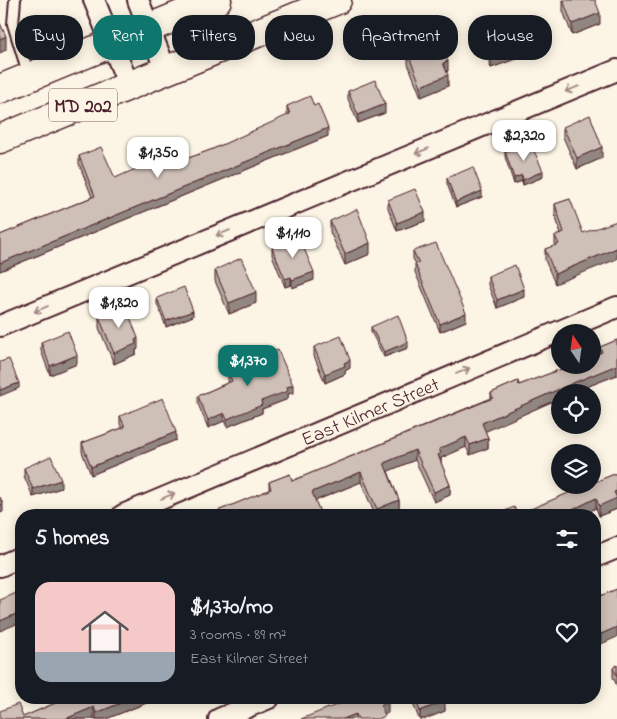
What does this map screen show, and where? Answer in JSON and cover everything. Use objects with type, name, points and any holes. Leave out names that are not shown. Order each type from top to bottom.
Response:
[{"type":"main road","name":"MD 202","points":[[162,23],[217,0]]},
{"type":"main road","name":"MD 202","points":[[0,139],[337,0]]},
{"type":"main road","name":"MD 202","points":[[0,89],[93,51]]},
{"type":"street","points":[[94,0],[100,15]]},
{"type":"street","points":[[138,0],[144,15]]},
{"type":"street","points":[[119,60],[129,86]]},
{"type":"street","points":[[162,60],[166,70]]},
{"type":"street","points":[[0,326],[617,70]]},
{"type":"street","name":"East Kilmer Street","points":[[137,509],[617,307]]},
{"type":"street","points":[[601,555],[617,548]]},
{"type":"street","points":[[0,566],[15,560]]},
{"type":"street","points":[[219,719],[255,704]]},
{"type":"lane","points":[[15,0],[13,24],[29,77]]},
{"type":"building","points":[[563,0],[595,0],[600,13],[572,24]]},
{"type":"building","points":[[0,23],[6,36],[0,39]]},
{"type":"building","points":[[410,60],[448,60],[443,63],[448,75],[421,86]]},
{"type":"building","points":[[375,80],[385,104],[358,115],[348,91]]},
{"type":"building","points":[[310,96],[314,106],[318,104],[328,128],[0,263],[0,235],[95,196],[79,156],[101,147],[115,178],[156,160],[159,169],[213,149],[290,114],[287,106]]},
{"type":"building","points":[[590,115],[602,147],[577,158],[563,127]]},
{"type":"building","points":[[531,144],[543,171],[523,180],[522,175],[514,178],[505,151]]},
{"type":"building","points":[[473,167],[482,191],[456,202],[447,178]]},
{"type":"building","points":[[415,189],[425,212],[397,223],[388,200]]},
{"type":"building","points":[[570,199],[583,233],[617,221],[617,248],[555,274],[545,249],[559,244],[555,236],[564,232],[555,204]]},
{"type":"building","points":[[357,209],[370,243],[345,254],[330,221]]},
{"type":"building","points":[[299,237],[314,272],[292,280],[291,277],[285,279],[272,248]]},
{"type":"building","points":[[436,243],[466,313],[440,324],[415,264],[419,263],[413,251]]},
{"type":"building","points":[[241,258],[256,292],[229,303],[215,270]]},
{"type":"building","points":[[515,265],[524,289],[497,300],[488,276]]},
{"type":"building","points":[[184,287],[193,311],[166,321],[157,298]]},
{"type":"building","points":[[125,305],[138,338],[135,340],[136,344],[114,353],[99,317]]},
{"type":"building","points":[[398,315],[408,342],[384,352],[371,327]]},
{"type":"building","points":[[68,331],[77,355],[50,366],[41,342]]},
{"type":"building","points":[[341,336],[350,360],[344,363],[345,366],[325,374],[314,347]]},
{"type":"building","points":[[617,340],[617,365],[601,372],[601,347]]},
{"type":"building","points":[[278,350],[293,385],[287,387],[288,391],[261,401],[262,405],[227,419],[224,413],[208,420],[198,396],[232,381],[228,372],[236,369],[235,367]]},
{"type":"building","points":[[9,359],[19,383],[0,390],[0,362]]},
{"type":"building","points":[[551,373],[595,374],[571,384],[551,384],[551,393],[482,423],[488,438],[470,445],[466,437],[439,449],[441,453],[438,455],[450,485],[434,492],[415,450],[384,463],[399,500],[377,509],[361,472],[312,492],[319,509],[223,509],[271,489],[269,482],[290,474],[292,481],[493,398],[491,393],[518,381],[519,385]]},
{"type":"building","points":[[163,398],[176,432],[91,467],[82,443],[125,427],[120,416]]},
{"type":"building","points":[[51,456],[61,480],[33,489],[24,468]]},
{"type":"building","points":[[617,473],[617,491],[614,492],[617,498],[599,506],[596,498],[574,509],[531,509],[566,494],[601,494],[601,479]]},
{"type":"building","points":[[617,589],[617,627],[601,634],[601,596]]},
{"type":"building","points":[[15,594],[15,615],[0,621],[0,600]]},
{"type":"building","points":[[617,665],[617,676],[613,668]]},
{"type":"building","points":[[18,704],[23,717],[53,704],[118,704],[96,713],[94,707],[65,719],[0,719],[0,711]]},
{"type":"building","points":[[339,704],[383,704],[381,705],[385,716],[378,719],[358,719],[356,714],[343,719],[301,719]]},
{"type":"building","points":[[417,704],[438,704],[420,711]]}]
